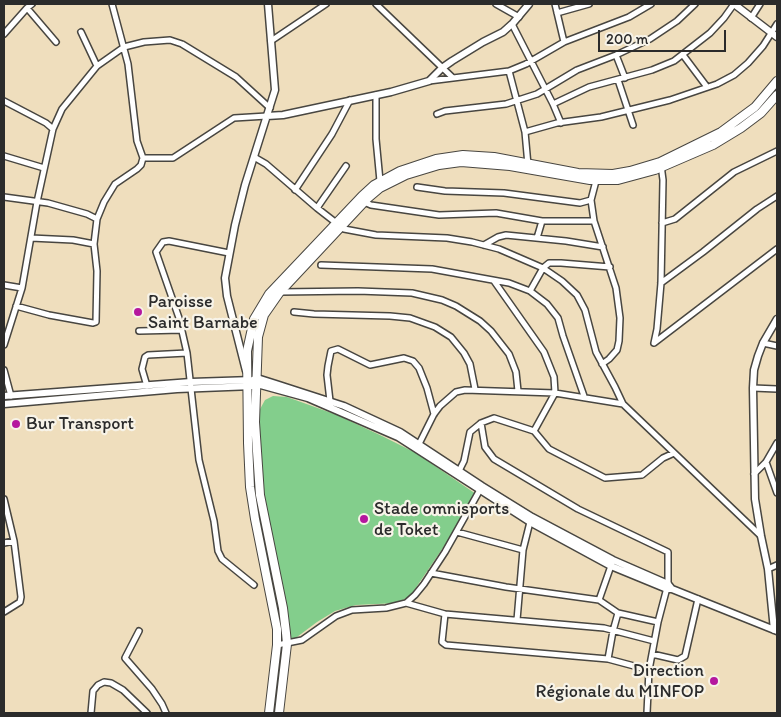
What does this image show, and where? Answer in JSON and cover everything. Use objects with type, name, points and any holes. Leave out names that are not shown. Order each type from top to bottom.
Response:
[{"type":"main road","points":[[661,165],[734,123],[755,107],[777,81]]},
{"type":"main road","points":[[269,713],[277,645],[277,629],[250,487],[247,351],[254,319],[269,294],[338,224],[380,188],[421,169],[461,162],[485,163],[618,180],[700,151],[728,136],[760,113],[777,95]]},
{"type":"main road","points":[[279,713],[287,644],[283,608],[260,495],[255,422],[256,354],[261,326],[270,305],[303,269],[362,196],[380,181],[411,166],[436,159],[463,155],[494,157],[528,167]]},
{"type":"street","points":[[4,34],[32,4]]},
{"type":"street","points":[[16,306],[50,315],[95,323],[97,318],[97,271],[94,244],[96,219],[115,184],[137,169],[141,165],[143,158],[138,141],[130,70],[112,4]]},
{"type":"street","points":[[257,381],[253,386],[248,382],[225,288],[229,253],[243,193],[270,108],[275,83],[268,4]]},
{"type":"street","points":[[271,41],[326,4]]},
{"type":"street","points":[[376,4],[452,77]]},
{"type":"street","points":[[496,4],[519,17]]},
{"type":"street","points":[[429,81],[442,68],[483,42],[503,32],[519,17],[529,4]]},
{"type":"street","points":[[555,4],[564,42]]},
{"type":"street","points":[[557,13],[589,4]]},
{"type":"street","points":[[143,158],[172,158],[234,118],[283,115],[376,95],[429,81],[509,71],[532,61],[564,42],[618,23],[642,11],[651,4]]},
{"type":"street","points":[[437,114],[445,111],[516,101],[545,89],[577,70],[642,44],[677,21],[695,4]]},
{"type":"street","points":[[553,104],[584,89],[666,65],[684,55],[719,24],[734,4],[774,35]]},
{"type":"street","points":[[751,18],[760,4]]},
{"type":"street","points":[[27,8],[56,42]]},
{"type":"street","points":[[512,24],[532,61],[561,123]]},
{"type":"street","points":[[525,132],[561,123],[628,111],[670,100],[728,78],[738,72],[758,53],[774,35],[777,24]]},
{"type":"street","points":[[81,32],[97,66]]},
{"type":"street","points":[[4,346],[22,288],[37,202],[53,129],[62,109],[97,66],[124,47],[154,40],[170,40],[182,44],[236,77],[270,108]]},
{"type":"street","points":[[616,55],[625,78]]},
{"type":"street","points":[[684,55],[707,87]]},
{"type":"street","points":[[509,71],[525,132],[528,167]]},
{"type":"street","points":[[618,80],[633,125]]},
{"type":"street","points":[[376,95],[376,139],[380,181]]},
{"type":"street","points":[[295,190],[332,134],[350,100]]},
{"type":"street","points":[[4,101],[53,129]]},
{"type":"street","points":[[662,223],[675,219],[734,172],[777,151]]},
{"type":"street","points":[[4,156],[44,168]]},
{"type":"street","points":[[254,157],[266,164],[344,229],[376,235],[447,238],[484,245],[499,249],[543,268],[562,281],[577,295],[585,310],[596,352],[615,386],[622,404],[761,536]]},
{"type":"street","points":[[661,165],[661,283],[654,343],[777,249]]},
{"type":"street","points":[[317,208],[346,166]]},
{"type":"street","points":[[597,178],[591,200],[594,222],[610,267],[619,309],[619,341],[615,353],[602,364]]},
{"type":"street","points":[[417,187],[445,191],[504,193],[580,202],[591,200]]},
{"type":"street","points":[[661,283],[777,196]]},
{"type":"street","points":[[4,197],[48,203],[74,210],[96,219]]},
{"type":"street","points":[[364,202],[370,205],[439,215],[496,214],[542,221],[594,222]]},
{"type":"street","points":[[537,238],[542,221]]},
{"type":"street","points":[[484,245],[502,235],[566,240],[603,247]]},
{"type":"street","points":[[31,238],[74,240],[94,244]]},
{"type":"street","points":[[229,253],[168,241],[163,242],[156,252],[182,330],[187,352],[199,460],[214,521],[218,551],[222,558],[254,585]]},
{"type":"street","points":[[530,291],[543,268],[549,263],[610,267]]},
{"type":"street","points":[[321,265],[432,269],[519,286],[530,291],[547,304],[558,318],[584,396]]},
{"type":"street","points":[[494,281],[544,352],[554,377],[555,392],[534,431]]},
{"type":"street","points":[[4,285],[22,288]]},
{"type":"street","points":[[280,292],[358,291],[412,293],[432,297],[456,306],[480,321],[504,347],[513,363],[518,391]]},
{"type":"street","points":[[294,312],[410,318],[435,327],[451,337],[464,353],[470,364],[475,389]]},
{"type":"street","points":[[257,381],[330,401],[377,421],[459,472],[481,488],[560,535],[612,563],[669,588],[776,630],[768,569],[761,536],[754,474],[753,388],[754,370],[763,343],[777,319]]},
{"type":"street","points":[[139,331],[182,330]]},
{"type":"street","points":[[763,343],[777,346]]},
{"type":"street","points":[[330,401],[327,375],[328,366],[332,351],[338,349],[370,365],[404,358],[413,361],[419,368],[427,388],[434,414]]},
{"type":"street","points":[[147,386],[142,369],[145,357],[148,355],[187,352]]},
{"type":"street","points":[[4,370],[7,396],[147,386],[248,382]]},
{"type":"street","points":[[257,381],[341,411],[418,446],[530,522],[560,535]]},
{"type":"street","points":[[4,404],[191,385]]},
{"type":"street","points":[[753,388],[777,389]]},
{"type":"street","points":[[418,446],[434,414],[456,392],[475,389],[555,392],[622,404]]},
{"type":"street","points":[[459,472],[464,461],[470,432],[481,423],[494,418],[534,431],[549,449],[604,478],[642,475],[663,458],[674,453]]},
{"type":"street","points":[[481,423],[485,447],[494,459],[578,509],[668,552],[669,588],[658,622],[649,670],[647,713]]},
{"type":"street","points":[[754,474],[766,462],[777,443]]},
{"type":"street","points":[[766,462],[777,489]]},
{"type":"street","points":[[277,645],[302,640],[336,616],[352,610],[386,608],[406,603],[415,596],[432,572],[481,488]]},
{"type":"street","points":[[4,499],[14,541],[20,602],[4,612]]},
{"type":"street","points":[[517,620],[522,550],[530,522]]},
{"type":"street","points":[[457,532],[522,550]]},
{"type":"street","points":[[4,543],[14,541]]},
{"type":"street","points":[[599,600],[612,563]]},
{"type":"street","points":[[768,569],[777,565]]},
{"type":"street","points":[[432,572],[599,600],[618,613],[658,622]]},
{"type":"street","points":[[652,654],[678,660],[685,656],[698,599]]},
{"type":"street","points":[[406,603],[445,614],[604,628],[654,642]]},
{"type":"street","points":[[608,659],[618,613]]},
{"type":"street","points":[[445,614],[442,642],[446,645],[608,659],[649,670]]},
{"type":"street","points":[[139,631],[125,658],[152,689],[166,713]]},
{"type":"street","points":[[91,713],[92,691],[94,687],[104,682],[111,683],[123,690],[147,713]]},
{"type":"green space","name":"Stade omnisports de Toket","points":[[273,396],[287,397],[337,415],[382,436],[416,453],[476,494],[468,504],[455,530],[411,595],[398,603],[356,605],[335,611],[289,643],[265,507],[258,426],[259,411],[265,400]]},
{"type":"place","name":"Paroisse Saint Barnabe","points":[[138,312]]},
{"type":"place","name":"Bur Transport","points":[[16,424]]},
{"type":"place","name":"Stade omnisports de Toket","points":[[364,519]]},
{"type":"place","name":"Direction Régionale du MINFOP","points":[[714,681]]}]
